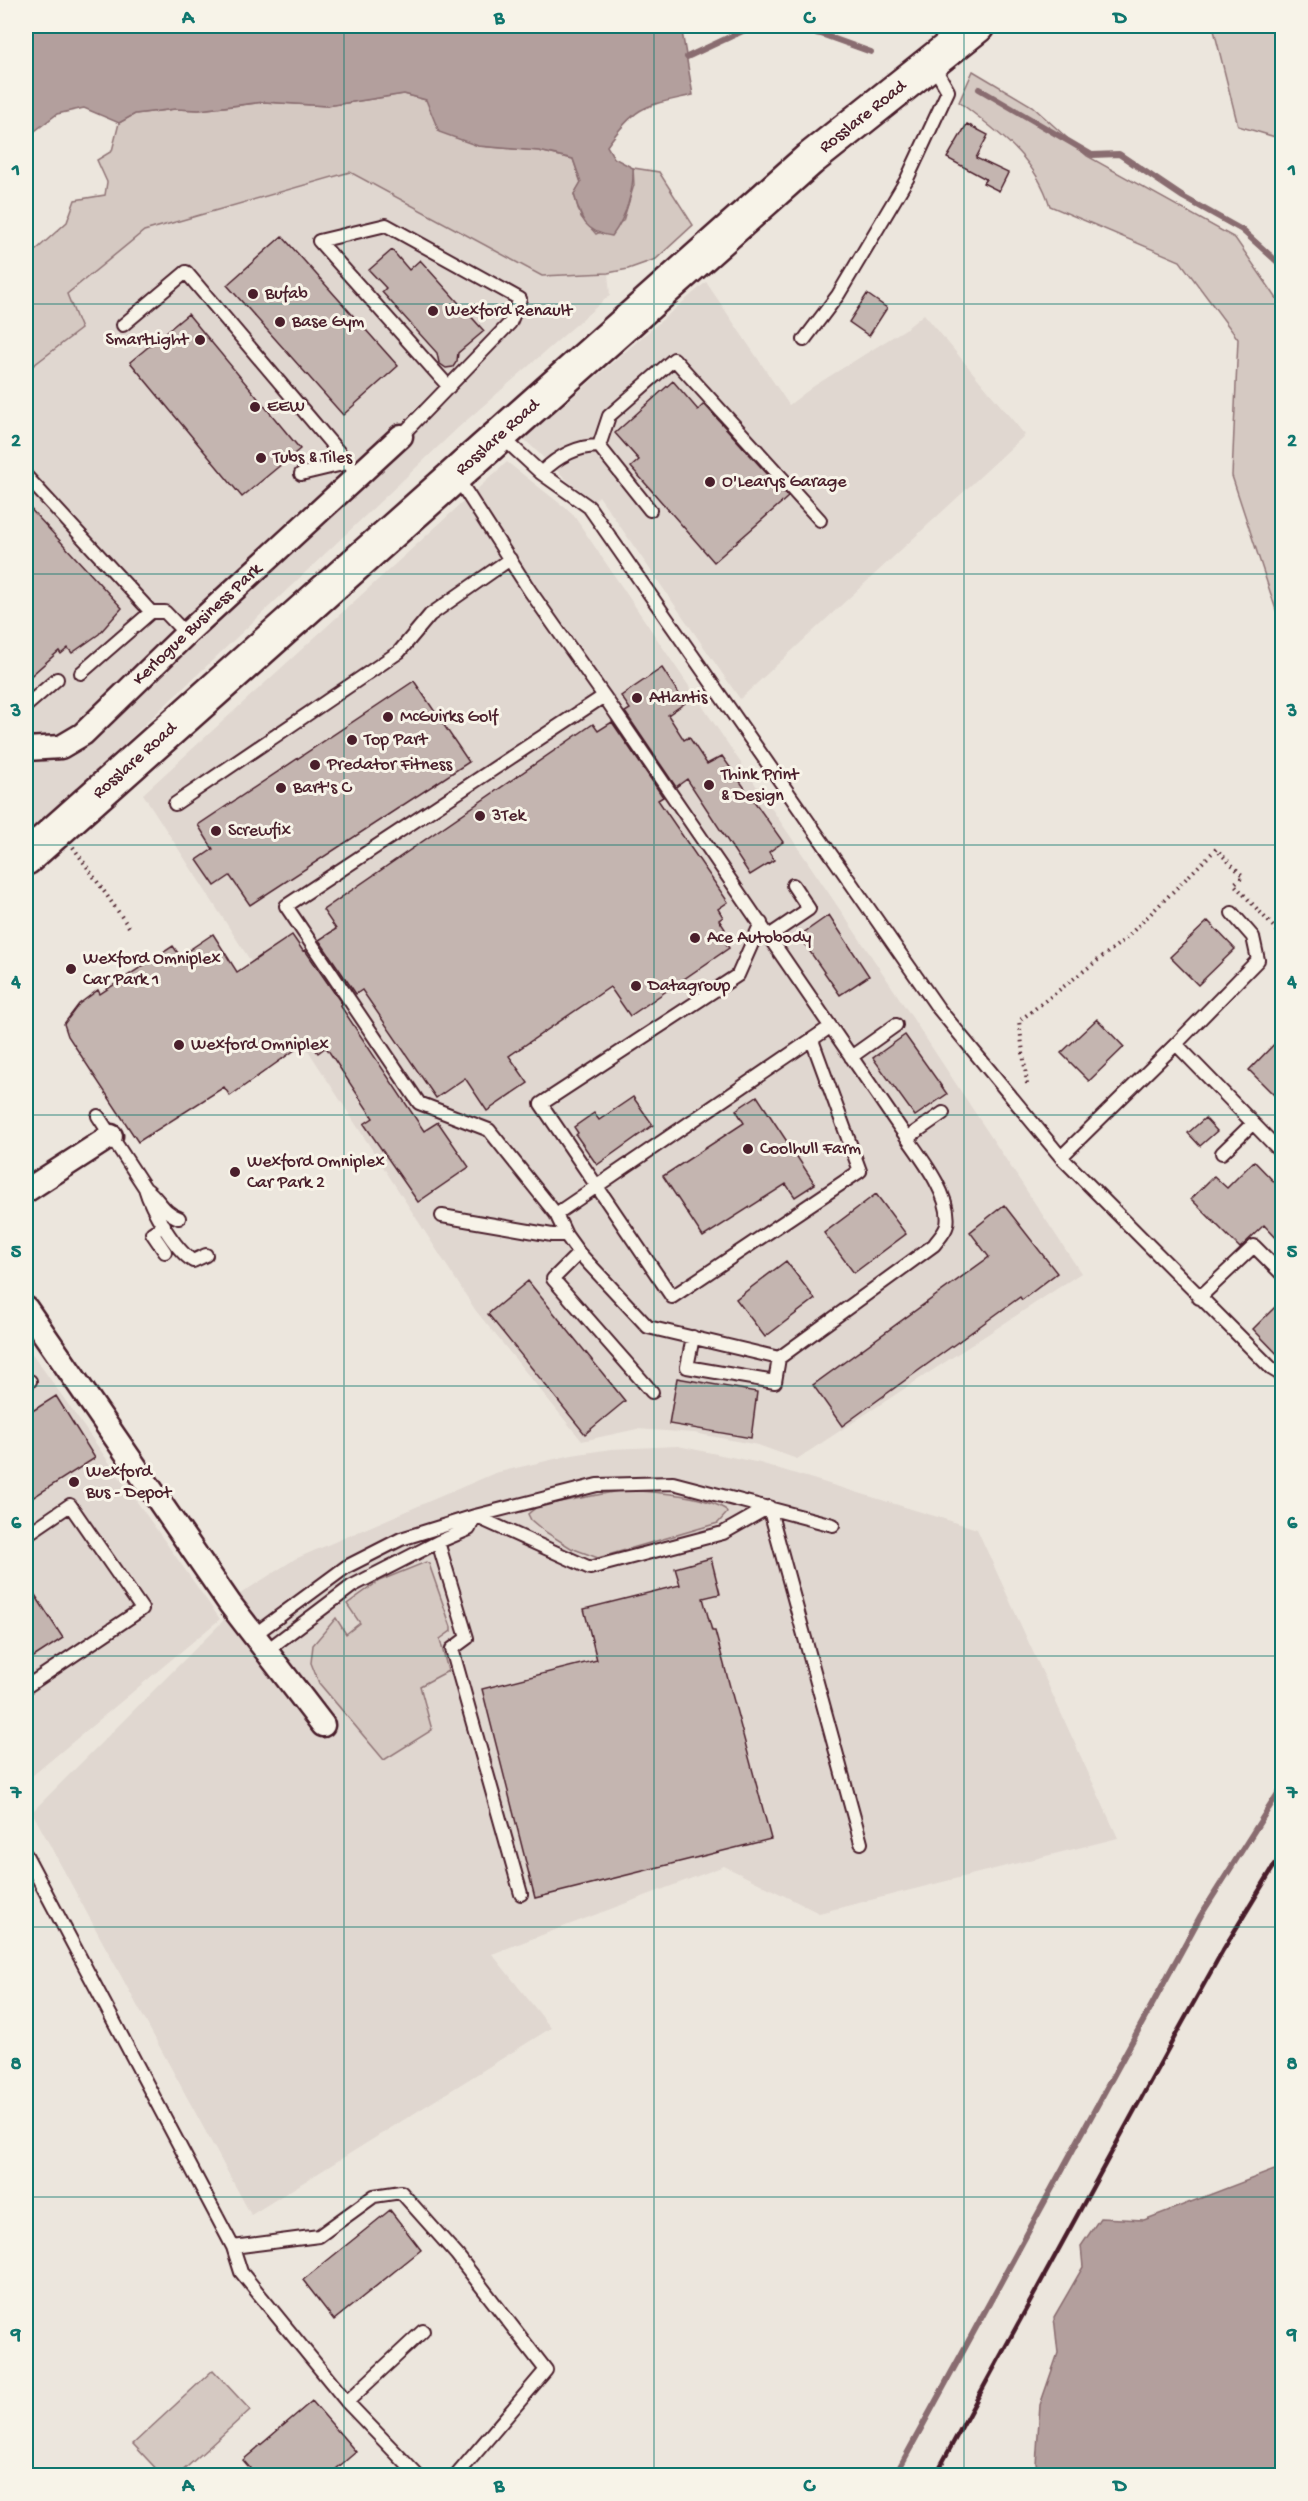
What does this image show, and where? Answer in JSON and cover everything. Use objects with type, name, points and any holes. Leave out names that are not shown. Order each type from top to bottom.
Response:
[{"type":"main road","name":"Rosslare Road","points":[[26,858],[810,159],[977,26]]},
{"type":"street","name":"Kerlogue Business Park","points":[[26,749],[61,747],[83,734],[353,469],[401,436]]},
{"type":"street","points":[[26,1191],[111,1136]]},
{"type":"street","points":[[26,1308],[230,1604],[323,1725]]},
{"type":"lane","points":[[804,340],[838,295],[907,179],[948,91],[932,62]]},
{"type":"lane","name":"Kerlogue Business Park","points":[[401,436],[449,387],[510,323],[520,299],[386,225],[319,242],[449,387]]},
{"type":"lane","points":[[123,325],[186,272],[353,469]]},
{"type":"lane","points":[[599,446],[609,416],[675,359],[820,520]]},
{"type":"lane","points":[[500,435],[541,473],[590,507],[938,1008],[1061,1157],[1199,1298],[1272,1369],[1282,1375]]},
{"type":"lane","points":[[541,473],[561,456],[585,446],[599,446]]},
{"type":"lane","points":[[599,446],[650,510]]},
{"type":"lane","points":[[301,474],[353,469]]},
{"type":"lane","points":[[26,476],[150,612]]},
{"type":"lane","points":[[455,476],[907,1138],[935,1181],[948,1209],[946,1228],[934,1245],[779,1358],[775,1382],[687,1366],[693,1337]]},
{"type":"lane","points":[[176,804],[399,652],[430,615],[510,559]]},
{"type":"lane","points":[[81,673],[150,612],[165,612],[186,634]]},
{"type":"lane","points":[[26,706],[57,679]]},
{"type":"lane","points":[[604,696],[286,906],[419,1103],[489,1130],[556,1214],[566,1235],[579,1253],[648,1327],[779,1358]]},
{"type":"lane","points":[[769,936],[809,909],[793,885]]},
{"type":"lane","points":[[1061,1157],[1258,960],[1253,937],[1232,914]]},
{"type":"lane","points":[[760,923],[738,975],[541,1104],[672,1296],[860,1171],[812,1040]]},
{"type":"lane","points":[[851,1057],[896,1024]]},
{"type":"lane","points":[[556,1214],[830,1027]]},
{"type":"lane","points":[[1176,1044],[1282,1153]]},
{"type":"lane","points":[[907,1138],[943,1113]]},
{"type":"lane","points":[[98,1116],[145,1188],[149,1202],[185,1256],[193,1261],[206,1255]]},
{"type":"lane","points":[[1222,1153],[1252,1123]]},
{"type":"lane","points":[[145,1188],[154,1195],[168,1214],[179,1218]]},
{"type":"lane","points":[[442,1216],[552,1235],[566,1235]]},
{"type":"lane","points":[[164,1225],[152,1233],[165,1252]]},
{"type":"lane","points":[[1199,1298],[1254,1246],[1281,1273]]},
{"type":"lane","points":[[579,1253],[553,1278],[652,1392]]},
{"type":"lane","points":[[260,1643],[306,1594],[346,1567],[401,1539],[475,1516],[597,1485],[673,1483],[833,1525]]},
{"type":"lane","points":[[26,1535],[70,1505],[142,1609],[26,1687]]},
{"type":"lane","points":[[475,1516],[590,1568],[723,1533],[769,1507]]},
{"type":"lane","points":[[769,1507],[861,1843]]},
{"type":"lane","points":[[260,1643],[352,1586],[438,1542],[469,1529],[475,1516]]},
{"type":"lane","points":[[438,1542],[467,1638],[452,1649],[521,1894]]},
{"type":"lane","points":[[26,1855],[233,2247],[241,2272],[347,2402],[418,2475]]},
{"type":"lane","points":[[233,2247],[319,2236],[374,2196],[400,2192],[457,2256],[546,2370],[456,2475]]},
{"type":"lane","points":[[347,2402],[423,2331]]},
{"type":"path","points":[[1027,1084],[1019,1021],[1124,940],[1216,849],[1243,876],[1234,884],[1282,936]]},
{"type":"path","points":[[75,850],[131,930]]},
{"type":"shaded area","points":[[26,26],[681,26],[693,95],[643,109],[626,122],[607,146],[614,158],[633,168],[628,204],[612,236],[595,231],[585,223],[574,194],[581,182],[573,159],[539,151],[478,146],[439,132],[426,100],[404,94],[327,106],[264,102],[199,110],[175,109],[135,114],[119,123],[84,108],[57,114],[31,134],[26,133]]},
{"type":"shaded area","points":[[1213,26],[1282,26],[1282,139],[1238,126]]},
{"type":"shaded area","points":[[973,71],[1032,106],[1087,156],[1235,238],[1282,306],[1282,628],[1232,476],[1238,339],[1180,261],[1050,206],[1035,173],[1025,159],[1001,135],[959,102]]},
{"type":"shaded area","points":[[404,94],[426,100],[478,146],[539,151],[573,159],[581,183],[574,194],[581,217],[596,234],[623,221],[634,185],[633,168],[659,172],[693,225],[656,259],[628,269],[608,273],[542,276],[350,172],[144,231],[67,294],[81,329],[26,371],[26,259],[67,222],[75,200],[105,195],[107,182],[97,160],[112,151],[119,123],[135,114],[175,109],[199,110],[264,102],[327,106]]},
{"type":"shaded area","points":[[351,172],[542,276],[608,273],[610,295],[460,426],[26,837],[26,371],[81,329],[67,294],[144,231]]},
{"type":"shaded area","points":[[706,282],[789,405],[814,386],[907,328],[924,314],[1025,435],[740,699],[599,496],[594,501],[569,482],[524,439]]},
{"type":"shaded area","points":[[507,462],[572,513],[886,978],[1081,1273],[797,1459],[758,1445],[694,1433],[637,1429],[582,1441],[476,1311],[143,794]]},
{"type":"shaded area","name":"Wexford Bus - Depot","points":[[26,1345],[220,1619],[26,1781]]},
{"type":"shaded area","points":[[678,1446],[760,1463],[977,1529],[1118,1838],[819,1913],[724,1866],[492,1954],[551,2028],[251,2215],[32,1812],[222,1622],[240,1594],[295,1559],[495,1473],[572,1455],[611,1449]]},
{"type":"shaded area","points":[[624,1490],[690,1497],[715,1504],[725,1509],[727,1513],[718,1523],[598,1558],[571,1548],[544,1531],[531,1520],[528,1514],[538,1506]]},
{"type":"shaded area","points":[[426,1562],[429,1564],[451,1627],[451,1631],[440,1639],[448,1671],[420,1686],[432,1730],[384,1760],[319,1683],[311,1663],[313,1645],[336,1618],[346,1634],[360,1623],[347,1604],[379,1581]]},
{"type":"shaded area","points":[[1274,2170],[1282,2178],[1282,2475],[1046,2475],[1036,2464],[1040,2405],[1058,2353],[1054,2317],[1083,2267],[1081,2246],[1100,2218],[1144,2220]]},
{"type":"shaded area","points":[[213,2370],[250,2410],[178,2475],[162,2475],[133,2444]]},
{"type":"building","points":[[967,124],[988,135],[976,158],[1008,173],[999,191],[983,183],[986,179],[947,158]]},
{"type":"building","points":[[282,236],[398,366],[343,415],[227,285]]},
{"type":"building","name":"Wexford Renault","points":[[392,250],[409,270],[420,260],[484,331],[458,353],[453,367],[446,368],[439,363],[437,353],[382,292],[386,288],[369,270]]},
{"type":"building","points":[[867,294],[887,308],[869,336],[849,322]]},
{"type":"building","points":[[188,314],[300,449],[242,497],[130,362]]},
{"type":"building","name":"O'Learys Garage","points":[[673,381],[698,410],[704,404],[788,497],[714,562],[631,467],[639,460],[615,433]]},
{"type":"building","points":[[26,504],[122,608],[99,634],[72,653],[68,648],[61,654],[59,651],[26,680]]},
{"type":"building","points":[[662,668],[685,703],[668,715],[684,740],[689,737],[707,764],[722,756],[783,842],[769,852],[774,860],[750,875],[687,779],[676,787],[625,712],[630,709],[621,696]]},
{"type":"building","points":[[414,681],[469,762],[250,905],[230,876],[215,886],[197,860],[213,849],[198,825]]},
{"type":"building","points":[[612,722],[663,797],[658,800],[728,902],[718,909],[723,917],[719,920],[725,929],[719,933],[729,948],[630,1016],[610,987],[509,1056],[528,1083],[487,1111],[465,1078],[436,1098],[362,990],[356,994],[319,940],[336,929],[323,910],[593,724],[598,731]]},
{"type":"building","points":[[829,915],[869,976],[840,995],[799,936]]},
{"type":"building","points":[[1208,921],[1235,949],[1198,985],[1170,957]]},
{"type":"building","name":"Wexford Omniplex","points":[[213,934],[237,972],[292,935],[342,1004],[340,1005],[424,1131],[438,1122],[469,1167],[418,1202],[364,1124],[373,1118],[326,1047],[318,1053],[309,1040],[230,1096],[224,1087],[138,1142],[68,1036],[64,1024],[79,1004],[98,990],[100,994],[173,946],[180,956]]},
{"type":"building","points":[[1097,1019],[1124,1047],[1089,1081],[1061,1053]]},
{"type":"building","points":[[905,1035],[947,1094],[915,1116],[873,1058]]},
{"type":"building","points":[[1282,1036],[1282,1103],[1249,1070]]},
{"type":"building","name":"Coolhull Farm","points":[[757,1096],[815,1184],[795,1197],[786,1184],[703,1237],[663,1176],[744,1123],[736,1110]]},
{"type":"building","points":[[633,1097],[653,1125],[597,1165],[576,1135],[578,1133],[574,1127],[594,1113],[599,1120]]},
{"type":"building","points":[[1205,1118],[1217,1131],[1200,1146],[1188,1133]]},
{"type":"building","points":[[1254,1161],[1282,1190],[1282,1244],[1264,1225],[1240,1248],[1191,1199],[1214,1176],[1227,1188]]},
{"type":"building","points":[[876,1194],[906,1234],[854,1273],[824,1233]]},
{"type":"building","points":[[1004,1205],[1057,1273],[1022,1300],[1020,1297],[842,1426],[813,1385],[989,1257],[970,1232]]},
{"type":"building","points":[[786,1261],[815,1299],[765,1337],[736,1299]]},
{"type":"building","points":[[528,1281],[625,1401],[585,1434],[488,1314]]},
{"type":"building","points":[[1282,1300],[1282,1359],[1253,1329]]},
{"type":"building","points":[[677,1378],[757,1392],[751,1438],[669,1424]]},
{"type":"building","points":[[56,1396],[95,1458],[26,1502],[26,1415]]},
{"type":"building","points":[[711,1558],[720,1594],[703,1598],[712,1631],[715,1631],[771,1839],[535,1898],[482,1689],[597,1660],[584,1609],[680,1585],[675,1568]]},
{"type":"building","points":[[26,1581],[63,1638],[26,1662]]},
{"type":"building","points":[[390,2210],[421,2250],[334,2320],[303,2280]]},
{"type":"building","points":[[312,2401],[356,2452],[329,2475],[256,2475],[243,2460]]},
{"type":"waterway","points":[[687,57],[749,28],[767,26]]},
{"type":"waterway","points":[[778,26],[821,34],[871,52]]},
{"type":"waterway","points":[[979,89],[1092,155],[1119,154],[1183,197],[1242,230],[1282,266]]},
{"type":"waterway","points":[[895,2476],[1201,1915],[1282,1787]]},
{"type":"railway","points":[[935,2476],[1223,1950],[1282,1853]]},
{"type":"place","name":"Bufab","points":[[253,294]]},
{"type":"place","name":"Wexford Renault","points":[[433,311]]},
{"type":"place","name":"Base Gym","points":[[280,322]]},
{"type":"place","name":"SmartLight","points":[[200,340]]},
{"type":"place","name":"EEW","points":[[255,407]]},
{"type":"place","name":"Tubs & Tiles","points":[[261,458]]},
{"type":"place","name":"O'Learys Garage","points":[[710,482]]},
{"type":"place","name":"Atlantis","points":[[637,698]]},
{"type":"place","name":"McGuirks Golf","points":[[388,717]]},
{"type":"place","name":"Top Part","points":[[352,740]]},
{"type":"place","name":"Predator Fitness","points":[[315,765]]},
{"type":"place","name":"Think Print & Design","points":[[709,785]]},
{"type":"place","name":"Bart's C","points":[[281,788]]},
{"type":"place","name":"3Tek","points":[[480,816]]},
{"type":"place","name":"Screwfix","points":[[216,831]]},
{"type":"place","name":"Ace Autobody","points":[[695,938]]},
{"type":"place","name":"Wexford Omniplex Car Park 1","points":[[71,969]]},
{"type":"place","name":"Datagroup","points":[[636,986]]},
{"type":"place","name":"Wexford Omniplex","points":[[179,1045]]},
{"type":"place","name":"Coolhull Farm","points":[[748,1149]]},
{"type":"place","name":"Wexford Omniplex Car Park 2","points":[[235,1172]]},
{"type":"place","name":"Wexford Bus - Depot","points":[[74,1482]]}]
